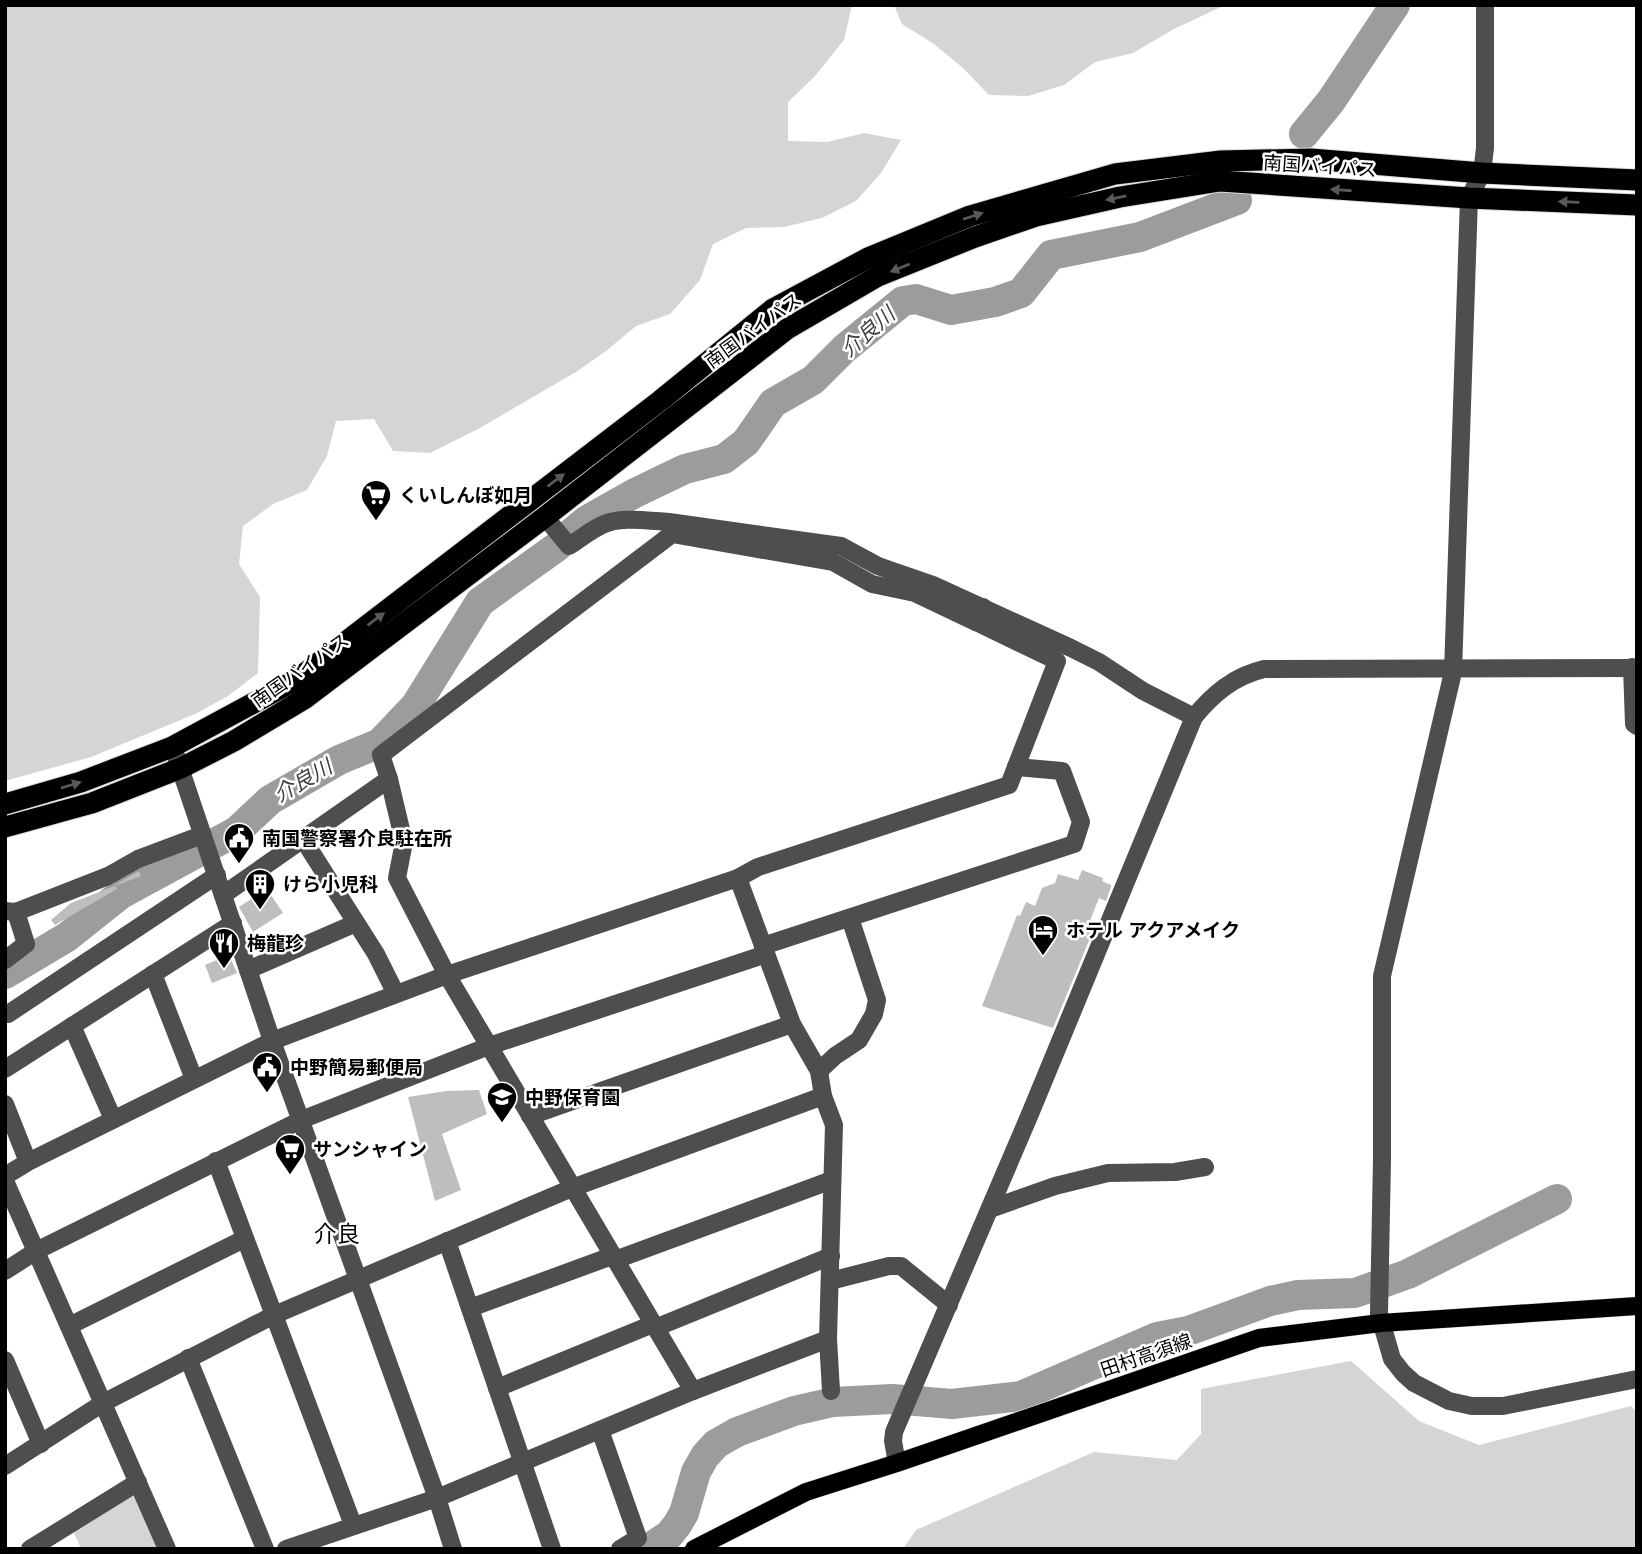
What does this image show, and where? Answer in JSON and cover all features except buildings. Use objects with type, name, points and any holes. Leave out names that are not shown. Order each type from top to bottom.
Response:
[{"type":"highway","name":"南国バイパス","points":[[5,804],[81,782],[172,747],[296,680],[650,409],[774,310],[868,258],[970,216],[1115,174],[1221,161],[1311,159],[1482,173],[1637,180]]},
{"type":"highway","name":"南国バイパス","points":[[5,827],[92,803],[181,768],[234,741],[304,699],[787,329],[878,276],[975,237],[1036,216],[1120,197],[1220,181],[1469,198],[1637,205]]},
{"type":"main road","name":"田村高須線","points":[[694,1549],[806,1492],[1259,1338],[1381,1323],[1637,1306]]},
{"type":"street","points":[[1485,5],[1485,148],[1482,173],[1469,198],[1453,668],[1382,976],[1378,1298],[1381,1323],[1392,1359],[1414,1384],[1449,1401],[1472,1406],[1503,1406],[1637,1379]]},
{"type":"street","points":[[5,1175],[272,1041],[447,975],[738,878],[758,867],[1009,785],[1057,662],[933,585],[878,566],[841,546],[669,522],[640,520],[602,525],[569,546],[545,517]]},
{"type":"street","points":[[694,1391],[447,975],[397,878],[404,842],[389,779],[380,755],[672,534],[833,562],[872,584],[915,593],[980,615],[1099,662],[1143,691],[1194,717]]},
{"type":"street","points":[[897,1463],[893,1437],[907,1400],[990,1209],[1194,717],[1214,696],[1230,682],[1247,673],[1264,669],[1634,668],[1634,724],[1637,726]]},
{"type":"street","points":[[172,747],[272,1041],[453,1549]]},
{"type":"street","points":[[5,1271],[36,1251],[301,1120],[489,1046],[850,918],[1074,844],[1081,822],[1062,771],[1016,767]]},
{"type":"street","points":[[223,894],[389,779]]},
{"type":"street","points":[[5,960],[26,944],[10,911],[108,877],[138,859],[203,838]]},
{"type":"street","points":[[303,839],[376,954],[396,994]]},
{"type":"street","points":[[8,1014],[214,867]]},
{"type":"street","points":[[738,878],[792,1024],[819,1070],[823,1096],[834,1125],[828,1339],[831,1391]]},
{"type":"street","points":[[819,1070],[859,1040],[876,1007],[877,1000],[850,918]]},
{"type":"street","points":[[5,1069],[233,923]]},
{"type":"street","points":[[248,970],[356,923]]},
{"type":"street","points":[[153,974],[194,1079]]},
{"type":"street","points":[[530,1116],[792,1024]]},
{"type":"street","points":[[72,1026],[114,1119]]},
{"type":"street","points":[[5,1466],[103,1403],[272,1315],[572,1188],[823,1096]]},
{"type":"street","points":[[5,1104],[28,1162]]},
{"type":"street","points":[[216,1161],[353,1525]]},
{"type":"street","points":[[990,1209],[1055,1186],[1108,1173],[1175,1172],[1205,1167]]},
{"type":"street","points":[[470,1308],[832,1180]]},
{"type":"street","points":[[5,1181],[167,1549]]},
{"type":"street","points":[[69,1326],[244,1239]]},
{"type":"street","points":[[447,1241],[552,1549]]},
{"type":"street","points":[[497,1388],[831,1256]]},
{"type":"street","points":[[830,1281],[888,1266],[901,1266],[949,1306]]},
{"type":"street","points":[[286,1549],[437,1498],[694,1391],[828,1339]]},
{"type":"street","points":[[188,1358],[265,1549]]},
{"type":"street","points":[[6,1365],[41,1444]]},
{"type":"street","points":[[600,1430],[638,1538],[620,1549]]},
{"type":"street","points":[[30,1549],[138,1482]]},
{"type":"shaded area","points":[[5,5],[852,5],[844,40],[815,76],[788,102],[788,141],[827,142],[864,133],[901,140],[881,173],[856,201],[822,218],[784,227],[746,228],[713,244],[700,280],[670,314],[636,326],[576,372],[478,429],[430,453],[393,451],[374,419],[336,421],[327,456],[307,490],[273,504],[243,526],[239,564],[260,597],[258,673],[228,696],[195,714],[91,757],[5,781]]},
{"type":"shaded area","points":[[894,5],[1225,5],[1174,29],[1133,53],[1095,62],[1064,85],[1028,96],[989,95],[963,68],[934,44],[902,24]]},
{"type":"shaded area","points":[[1351,1361],[1419,1421],[1479,1445],[1631,1406],[1637,1412],[1637,1549],[903,1549],[916,1530],[1094,1452],[1177,1460],[1201,1434],[1201,1389]]},
{"type":"shaded area","points":[[126,1495],[135,1497],[158,1549],[81,1549],[74,1528]]},
{"type":"waterway","name":"介良川","points":[[1304,134],[1331,101],[1395,5]]},
{"type":"waterway","name":"介良川","points":[[569,535],[587,520],[635,493],[685,469],[724,459],[746,442],[773,403],[813,380],[844,349],[903,301],[916,299],[951,310],[995,302],[1021,293],[1051,255],[1140,237],[1237,200]]},
{"type":"waterway","name":"介良川","points":[[5,974],[67,937],[121,894],[237,831],[270,800],[339,760],[380,743],[416,705],[480,602],[558,546]]},
{"type":"waterway","points":[[648,1549],[669,1535],[677,1525],[684,1513],[696,1472],[705,1456],[716,1444],[737,1432],[794,1411],[833,1402],[892,1399],[952,1404],[1021,1396],[1157,1337],[1188,1331],[1270,1301],[1298,1295],[1355,1293],[1408,1274],[1557,1199]]},
{"type":"place","name":"くいしんぼ如月","points":[[376,522]]},
{"type":"place","name":"南国警察署介良駐在所","points":[[239,865]]},
{"type":"place","name":"けら小児科","points":[[260,911]]},
{"type":"place","name":"ホテル アクアメイク","points":[[1043,957]]},
{"type":"place","name":"梅龍珍","points":[[224,970]]},
{"type":"place","name":"中野簡易郵便局","points":[[267,1094]]},
{"type":"place","name":"中野保育園","points":[[502,1124]]},
{"type":"place","name":"サンシャイン","points":[[290,1176]]},
{"type":"district","name":"介良","points":[[337,1234]]}]
